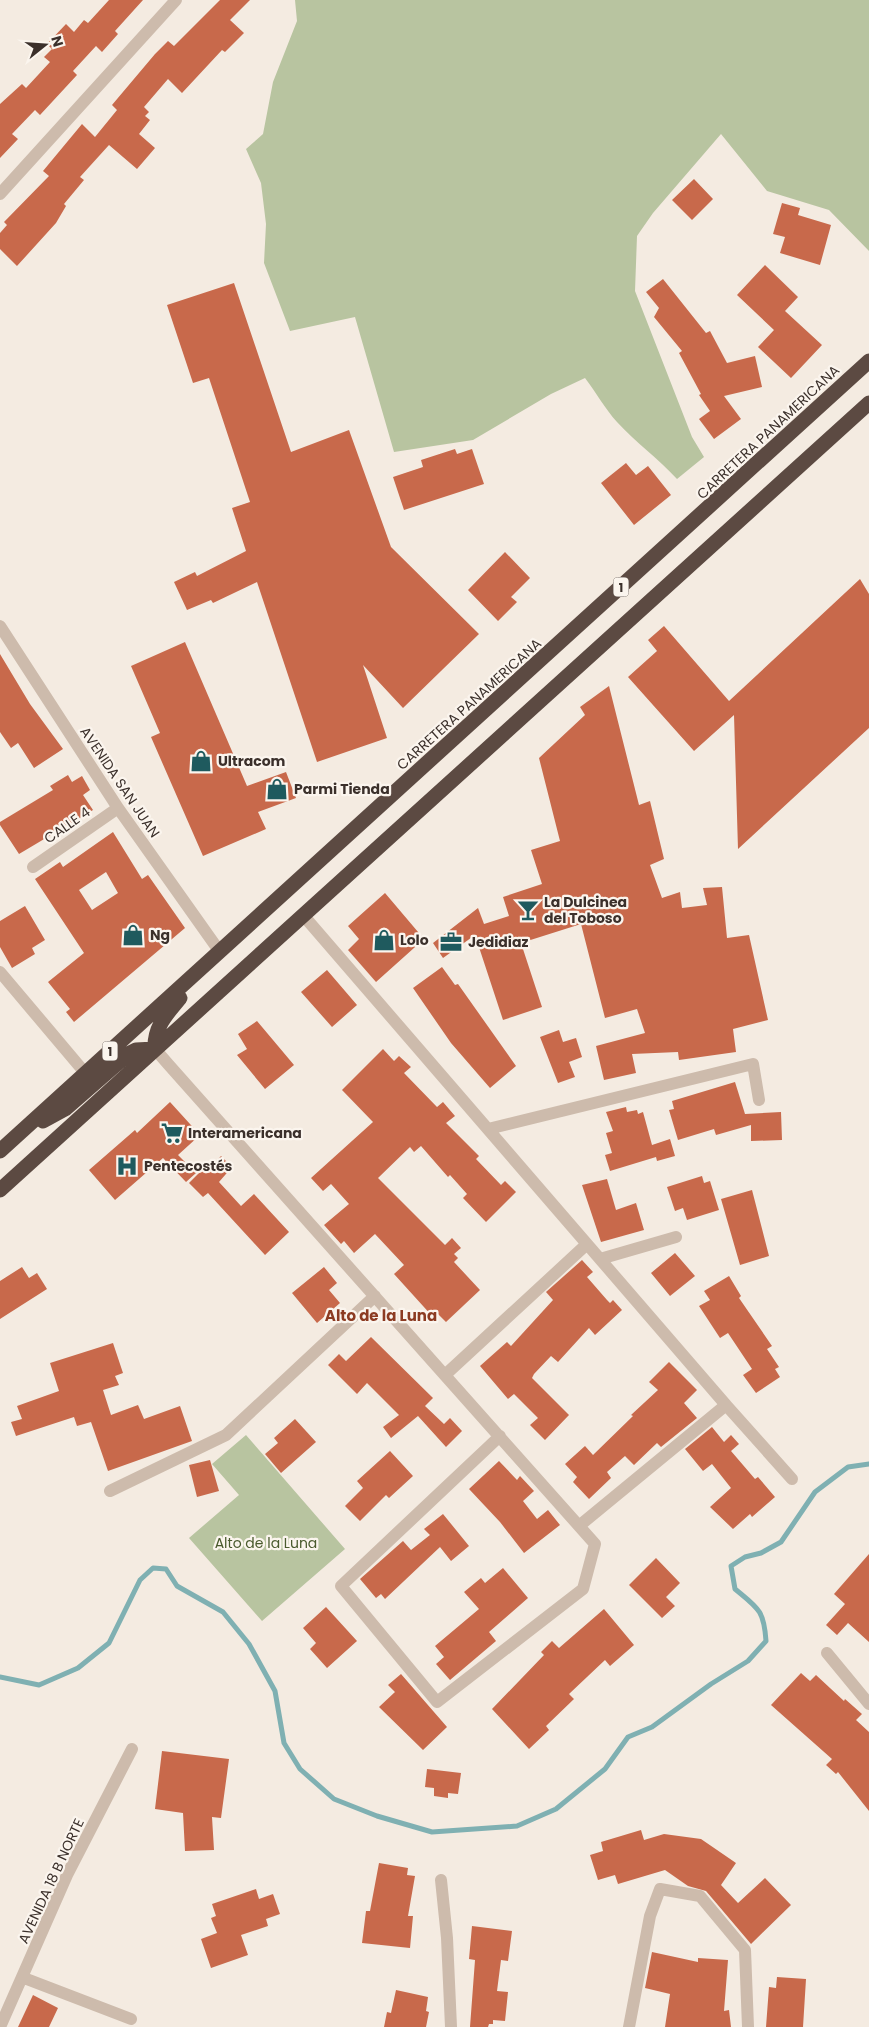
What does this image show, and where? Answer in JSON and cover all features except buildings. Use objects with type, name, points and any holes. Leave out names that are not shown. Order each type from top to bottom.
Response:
[{"type":"highway","name":"CARRETERA PANAMERICANA","points":[[0,1151],[869,361]]},
{"type":"highway","name":"1","points":[[0,1190],[869,403]]},
{"type":"highway","points":[[21,1133],[65,1108],[128,1054],[136,1050],[154,1049],[156,1032],[160,1023],[188,989],[203,967]]},
{"type":"street","points":[[0,194],[176,0]]},
{"type":"street","name":"AVENIDA SAN JUAN","points":[[0,626],[118,808],[220,952]]},
{"type":"street","name":"CALLE 4","points":[[33,867],[118,808]]},
{"type":"street","points":[[303,914],[792,1479]]},
{"type":"street","points":[[0,972],[86,1074]]},
{"type":"street","points":[[154,1049],[500,1436],[595,1544],[583,1590],[437,1702],[341,1586],[500,1436]]},
{"type":"street","points":[[488,1129],[753,1064],[759,1100]]},
{"type":"street","points":[[600,1259],[676,1237]]},
{"type":"street","points":[[445,1375],[587,1244]]},
{"type":"street","points":[[110,1492],[226,1435],[375,1296]]},
{"type":"street","points":[[579,1526],[726,1404]]},
{"type":"street","points":[[827,1653],[869,1704]]},
{"type":"street","name":"AVENIDA 18 B NORTE","points":[[0,2027],[24,1978],[67,1875],[132,1749]]},
{"type":"street","points":[[441,1880],[447,1938],[451,2027]]},
{"type":"street","points":[[629,2027],[650,1916],[660,1889],[700,1896],[744,1950],[748,2027]]},
{"type":"street","points":[[24,1978],[131,2019]]},
{"type":"green space","points":[[295,0],[869,0],[869,251],[829,210],[767,191],[721,134],[653,213],[637,236],[635,291],[692,437],[704,457],[677,479],[617,422],[585,378],[551,394],[473,440],[394,452],[355,317],[290,331],[264,263],[266,224],[261,183],[246,149],[263,134],[273,82],[297,21]]},
{"type":"green space","name":"Alto de la Luna","points":[[246,1435],[345,1549],[262,1621],[189,1538],[239,1495],[212,1464]]},
{"type":"waterway","points":[[0,1677],[39,1685],[78,1668],[109,1643],[140,1580],[153,1568],[166,1569],[177,1586],[223,1612],[249,1644],[275,1691],[284,1743],[300,1769],[334,1799],[377,1816],[432,1832],[517,1826],[556,1809],[605,1769],[628,1737],[652,1727],[711,1684],[748,1661],[766,1641],[764,1622],[758,1610],[735,1589],[731,1566],[745,1557],[761,1553],[781,1542],[815,1492],[848,1467],[869,1464]]},
{"type":"place","name":"Ultracom","points":[[201,761]]},
{"type":"place","name":"Parmi Tienda","points":[[277,789]]},
{"type":"place","name":"La Dulcinea del Toboso","points":[[528,910]]},
{"type":"place","name":"Ng","points":[[133,935]]},
{"type":"place","name":"Lolo","points":[[384,940]]},
{"type":"place","name":"Jedidiaz","points":[[451,942]]},
{"type":"place","name":"Interamericana","points":[[172,1133]]},
{"type":"place","name":"Pentecostés","points":[[127,1166]]},
{"type":"district","name":"Alto de la Luna","points":[[381,1315]]}]
